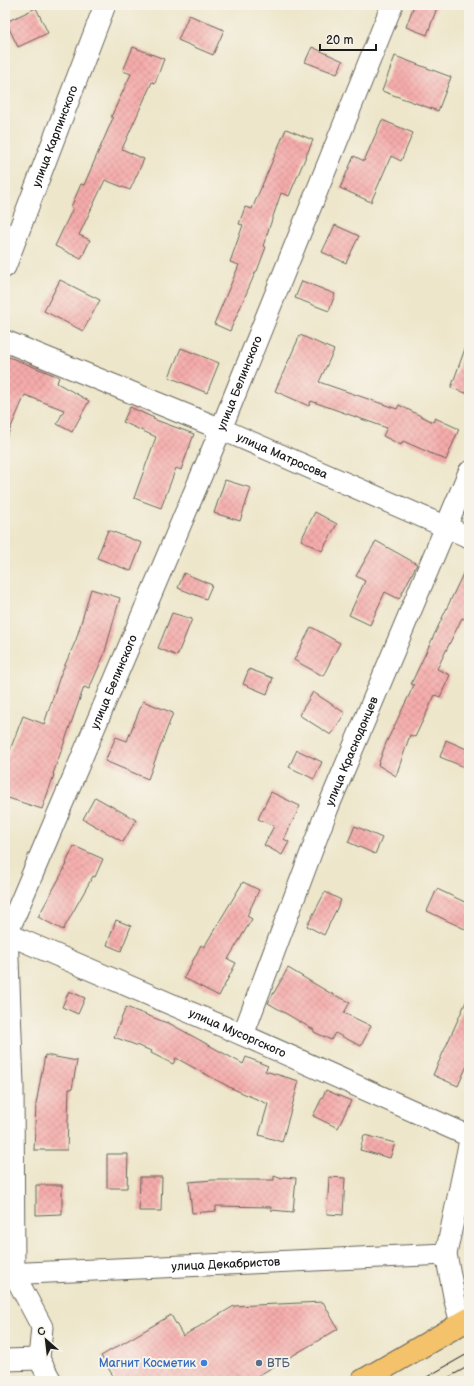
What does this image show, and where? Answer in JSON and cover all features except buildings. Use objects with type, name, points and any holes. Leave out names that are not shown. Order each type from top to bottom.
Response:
[{"type":"main road","points":[[362,1381],[465,1321]]},
{"type":"street","name":"улица Карпинского","points":[[5,267],[105,5]]},
{"type":"street","name":"улица Белинского","points":[[39,1360],[42,1328],[9,1274],[9,1085],[6,934],[221,429],[392,5]]},
{"type":"street","name":"улица Матросова","points":[[5,341],[221,429],[469,537]]},
{"type":"street","name":"улица Краснодонцев","points":[[242,1035],[327,810],[469,472]]},
{"type":"street","name":"улица Мусоргского","points":[[6,934],[242,1035],[469,1136]]},
{"type":"street","points":[[465,1321],[455,1302],[446,1254],[469,1145]]},
{"type":"street","name":"улица Декабристов","points":[[9,1274],[446,1254]]},
{"type":"street","points":[[5,1360],[39,1360],[51,1381]]},
{"type":"tram line","points":[[420,1381],[469,1353]]},
{"type":"tram line","points":[[442,1381],[469,1366]]},
{"type":"place","name":"Магнит Косметик","points":[[204,1363]]},
{"type":"place","name":"ВТБ","points":[[259,1363]]}]
